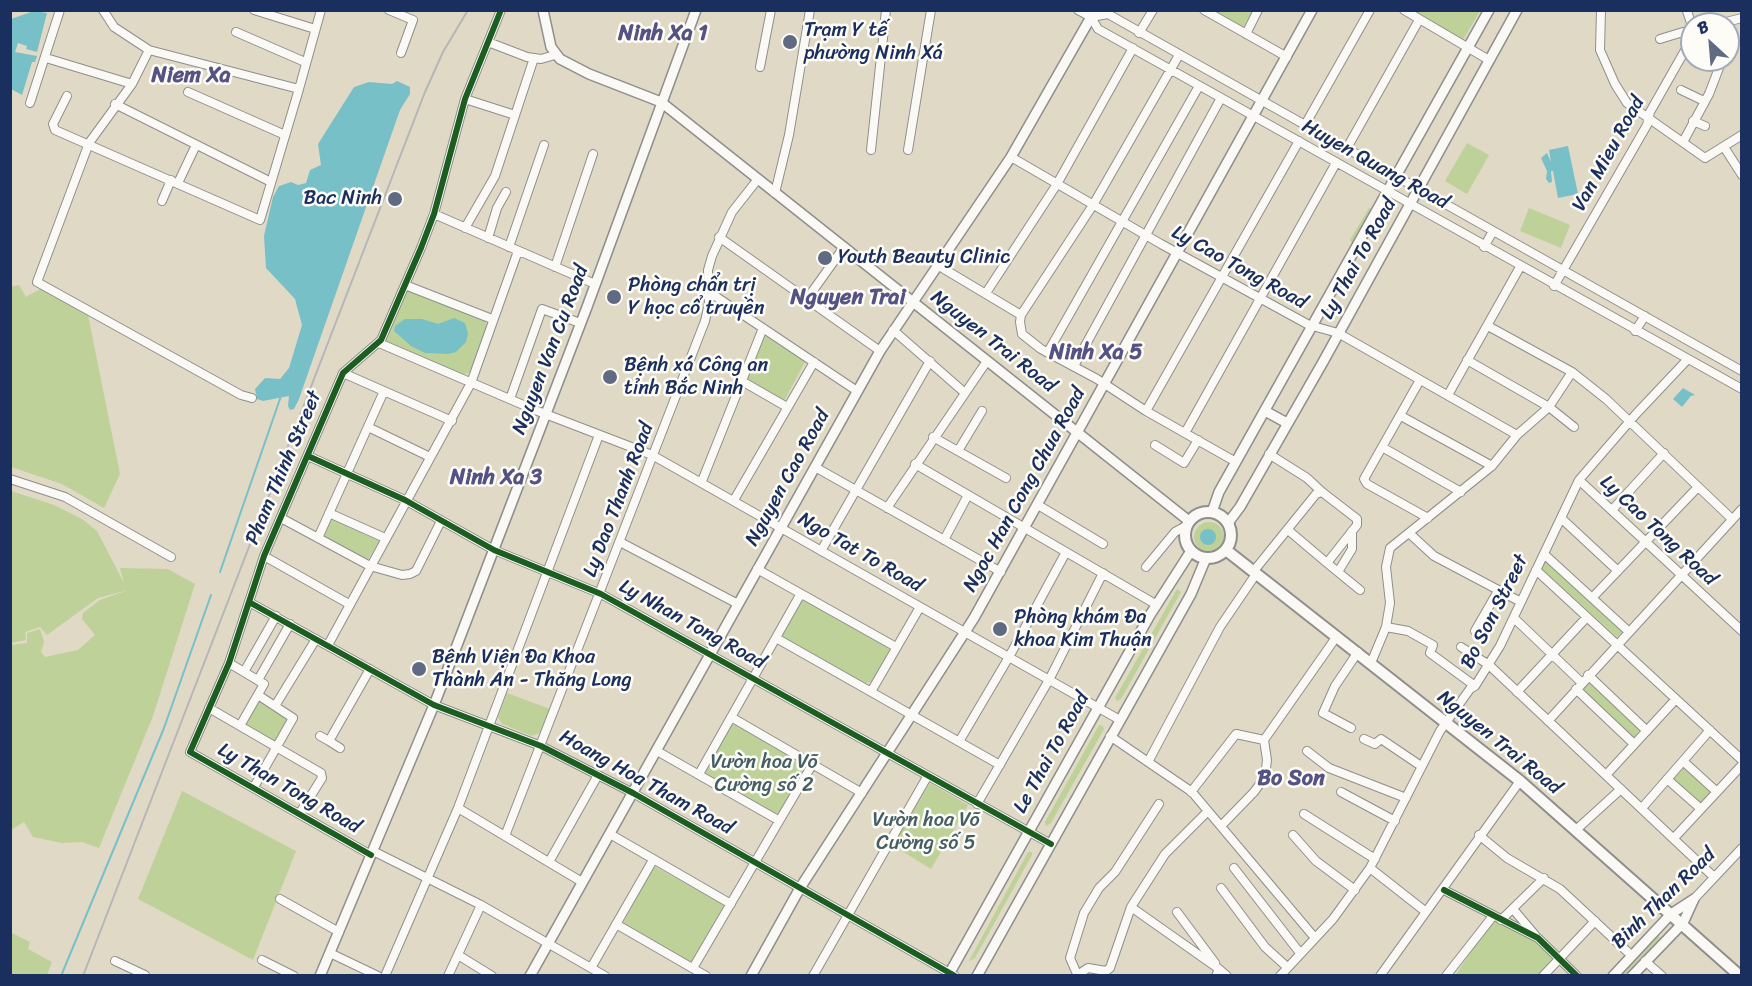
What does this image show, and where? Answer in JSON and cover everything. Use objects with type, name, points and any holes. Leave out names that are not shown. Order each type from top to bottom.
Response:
[{"type":"highway","points":[[1212,512],[1228,523],[1231,537],[1226,550],[1218,556],[1206,558],[1191,551],[1185,541],[1188,524],[1200,513],[1212,512]]},
{"type":"highway","name":"Nguyen Trai Road","points":[[1226,550],[1520,781],[1740,975]]},
{"type":"main road","points":[[543,10],[546,34],[555,55]]},
{"type":"main road","name":"Nguyen Van Cu Road","points":[[320,975],[434,705],[546,414],[696,10]]},
{"type":"main road","name":"Ngoc Han Cong Chua Road","points":[[751,975],[800,888],[888,755],[1001,572],[1312,10]]},
{"type":"main road","name":"Ly Thai To Road","points":[[1212,512],[1218,493],[1489,10]]},
{"type":"main road","name":"Ly Thai To Road","points":[[1228,523],[1239,509],[1517,10]]},
{"type":"main road","name":"Nguyen Cao Road","points":[[530,975],[880,351],[1011,157],[1093,14]]},
{"type":"main road","name":"Nguyen Trai Road","points":[[555,55],[570,66],[661,102],[1078,433],[1188,524]]},
{"type":"main road","points":[[1265,411],[1287,423]]},
{"type":"main road","name":"Le Thai To Road","points":[[951,974],[1098,707],[1191,551]]},
{"type":"main road","points":[[977,975],[1195,587],[1206,558]]},
{"type":"main road","name":"Binh Than Road","points":[[1612,975],[1671,914],[1695,899]]},
{"type":"main road","name":"Binh Than Road","points":[[1632,975],[1683,923],[1695,899]]},
{"type":"street","points":[[30,103],[60,10]]},
{"type":"street","points":[[103,10],[114,27],[149,50],[299,89]]},
{"type":"street","points":[[254,10],[315,29]]},
{"type":"street","points":[[67,96],[54,128],[260,220],[321,10]]},
{"type":"street","points":[[389,10],[413,20]]},
{"type":"street","points":[[401,53],[417,10]]},
{"type":"street","name":"Pham Thinh Street","points":[[190,752],[229,663],[264,556],[343,373],[379,343],[405,285],[434,214],[465,99],[501,10]]},
{"type":"street","points":[[760,67],[771,10]]},
{"type":"street","points":[[776,193],[789,135],[810,10]]},
{"type":"street","points":[[871,150],[886,10]]},
{"type":"street","points":[[908,150],[931,10]]},
{"type":"street","name":"Huyen Quang Road","points":[[1078,10],[1093,14],[1107,14],[1742,370]]},
{"type":"street","points":[[1139,33],[1153,10]]},
{"type":"street","points":[[1204,10],[1287,57]]},
{"type":"street","points":[[1246,34],[1258,10]]},
{"type":"street","points":[[1305,125],[1370,10]]},
{"type":"street","points":[[1404,10],[1489,60]]},
{"type":"street","points":[[1601,10],[1599,42],[1602,58],[1622,97],[1705,158],[1742,135]]},
{"type":"street","name":"Huyen Quang Road","points":[[1093,14],[1098,29],[1484,247],[1742,389]]},
{"type":"street","points":[[1347,148],[1419,20]]},
{"type":"street","points":[[236,32],[275,51],[305,62]]},
{"type":"street","points":[[1660,39],[1680,33]]},
{"type":"street","points":[[488,42],[534,58],[555,55]]},
{"type":"street","points":[[986,293],[1057,184],[1133,48]]},
{"type":"street","points":[[149,50],[132,84],[115,104],[89,143],[37,282],[241,395],[252,398]]},
{"type":"street","points":[[1179,55],[1093,205],[1022,315],[1020,322],[1022,334],[1048,352],[1236,462]]},
{"type":"street","points":[[46,58],[132,84]]},
{"type":"street","points":[[465,228],[495,176],[534,58]]},
{"type":"street","name":"Van Mieu Road","points":[[1554,286],[1680,58]]},
{"type":"street","points":[[1683,142],[1717,72]]},
{"type":"street","points":[[1048,352],[1199,86]]},
{"type":"street","points":[[1682,90],[1704,101]]},
{"type":"street","points":[[188,92],[285,135]]},
{"type":"street","points":[[1074,366],[1221,98]]},
{"type":"street","points":[[465,99],[515,115]]},
{"type":"street","points":[[115,104],[271,182]]},
{"type":"street","points":[[1693,121],[1705,126]]},
{"type":"street","points":[[1320,153],[1328,138]]},
{"type":"street","points":[[1146,411],[1299,141]]},
{"type":"street","points":[[162,201],[196,145]]},
{"type":"street","points":[[509,247],[544,145]]},
{"type":"street","points":[[1724,147],[1742,175]]},
{"type":"street","points":[[555,267],[593,154]]},
{"type":"street","name":"Ly Cao Tong Road","points":[[1011,157],[1222,278],[1313,326],[1338,333],[1517,435]]},
{"type":"street","points":[[1185,433],[1336,163]]},
{"type":"street","name":"Ly Dao Thanh Road","points":[[506,836],[705,321],[709,292],[709,264],[719,237],[732,212],[758,179]]},
{"type":"street","points":[[488,238],[497,208],[506,192]]},
{"type":"street","points":[[434,214],[595,284]]},
{"type":"street","points":[[1484,247],[1493,231]]},
{"type":"street","points":[[719,237],[880,351]]},
{"type":"street","points":[[807,299],[844,247]]},
{"type":"street","points":[[328,645],[405,500],[452,421],[471,383],[518,251]]},
{"type":"street","points":[[939,266],[1022,315]]},
{"type":"street","points":[[1448,395],[1520,267]]},
{"type":"street","points":[[405,285],[492,319]]},
{"type":"street","points":[[709,292],[858,391]]},
{"type":"street","points":[[510,399],[542,309],[580,323]]},
{"type":"street","points":[[1635,331],[1645,316]]},
{"type":"street","points":[[1488,326],[1572,372],[1631,421],[1732,519]]},
{"type":"street","points":[[702,481],[740,380],[763,328]]},
{"type":"street","points":[[893,330],[965,393]]},
{"type":"street","name":"Ngo Tat To Road","points":[[379,343],[546,414],[652,455],[702,481],[1120,720]]},
{"type":"street","name":"Bo Son Street","points":[[1280,975],[1315,938],[1370,868],[1421,766],[1446,722],[1489,665],[1514,618],[1579,480],[1700,348]]},
{"type":"street","points":[[1467,360],[1549,407],[1574,427]]},
{"type":"street","points":[[821,551],[930,361]]},
{"type":"street","points":[[734,500],[814,362]]},
{"type":"street","points":[[887,508],[933,437],[987,362]]},
{"type":"street","points":[[1371,663],[1386,627],[1390,603],[1386,576],[1388,556],[1396,542],[1492,466],[1517,435],[1549,407],[1572,372]]},
{"type":"street","points":[[343,373],[452,421]]},
{"type":"street","points":[[740,380],[787,407]]},
{"type":"street","points":[[1420,380],[1365,477],[1365,483],[1428,518]]},
{"type":"street","points":[[318,538],[384,392]]},
{"type":"street","points":[[958,451],[982,411]]},
{"type":"street","points":[[1401,416],[1492,466]]},
{"type":"street","points":[[368,428],[430,457]]},
{"type":"street","points":[[385,975],[458,808],[599,435]]},
{"type":"street","points":[[933,437],[1006,478]]},
{"type":"street","points":[[1155,444],[1184,464],[1198,440]]},
{"type":"street","points":[[1382,447],[1461,492]]},
{"type":"street","points":[[1612,510],[1664,453]]},
{"type":"street","points":[[1269,454],[1307,478],[1355,516],[1357,523],[1326,563]]},
{"type":"street","name":"Ly Nhan Tong Road","points":[[308,456],[405,500],[494,550],[601,594],[1051,844]]},
{"type":"street","points":[[915,464],[1157,605]]},
{"type":"street","points":[[815,467],[1001,572]]},
{"type":"street","points":[[10,479],[64,497],[171,557]]},
{"type":"street","name":"Ly Cao Tong Road","points":[[1579,480],[1742,631]]},
{"type":"street","points":[[1592,598],[1698,487]]},
{"type":"street","points":[[1148,762],[1220,627],[1255,573],[1316,495],[1322,492]]},
{"type":"street","points":[[944,540],[968,495]]},
{"type":"street","points":[[1038,505],[1104,544]]},
{"type":"street","points":[[1548,720],[1627,630],[1742,509]]},
{"type":"street","points":[[329,513],[385,538]]},
{"type":"street","points":[[281,518],[370,566],[397,574],[412,574],[441,521]]},
{"type":"street","points":[[1561,518],[1618,571]]},
{"type":"street","points":[[1146,567],[1175,532],[1188,524]]},
{"type":"street","points":[[1288,530],[1360,590]]},
{"type":"street","points":[[1338,572],[1352,549],[1352,531]]},
{"type":"street","points":[[1409,533],[1434,556],[1521,603]]},
{"type":"street","points":[[620,542],[738,604]]},
{"type":"street","points":[[960,740],[1009,657],[1066,552]]},
{"type":"street","points":[[1544,554],[1627,630]]},
{"type":"street","points":[[264,556],[349,604]]},
{"type":"street","points":[[757,569],[896,648]]},
{"type":"street","points":[[1536,570],[1742,760]]},
{"type":"street","points":[[977,804],[1049,680],[1103,573]]},
{"type":"street","points":[[1474,631],[1498,591]]},
{"type":"street","points":[[699,774],[800,595]]},
{"type":"street","name":"Hoang Hoa Tham Road","points":[[249,602],[434,705],[542,746],[633,793],[951,974]]},
{"type":"street","points":[[872,690],[920,607]]},
{"type":"street","points":[[244,672],[276,616]]},
{"type":"street","points":[[1517,692],[1587,617]]},
{"type":"street","points":[[1514,618],[1553,655],[1634,744]]},
{"type":"street","points":[[258,680],[290,624]]},
{"type":"street","points":[[1386,627],[1408,631],[1433,645],[1430,652],[1474,686]]},
{"type":"street","points":[[1221,826],[1254,792],[1264,777],[1267,765],[1264,740],[1337,636]]},
{"type":"street","points":[[776,638],[960,740],[999,765]]},
{"type":"street","points":[[276,706],[316,639]]},
{"type":"street","points":[[1461,647],[1489,665],[1714,877]]},
{"type":"street","points":[[1351,728],[1323,713],[1335,686],[1358,652]]},
{"type":"street","points":[[229,663],[264,684],[241,724]]},
{"type":"street","points":[[329,741],[370,669]]},
{"type":"street","points":[[1588,675],[1647,730]]},
{"type":"street","points":[[254,787],[293,718],[258,695]]},
{"type":"street","points":[[1606,775],[1676,699]]},
{"type":"street","points":[[209,708],[241,724],[322,775],[300,813]]},
{"type":"street","points":[[731,717],[862,793]]},
{"type":"street","points":[[1642,808],[1710,730]]},
{"type":"street","points":[[1191,792],[1236,734],[1264,740]]},
{"type":"street","points":[[320,736],[340,748]]},
{"type":"street","points":[[1110,736],[1191,792],[1315,938]]},
{"type":"street","points":[[1364,739],[1373,744],[1381,740],[1421,766]]},
{"type":"street","points":[[657,751],[778,820]]},
{"type":"street","points":[[1307,751],[1329,768],[1406,798]]},
{"type":"street","name":"Ly Than Tong Road","points":[[190,752],[372,853],[429,878],[605,975]]},
{"type":"street","points":[[1683,761],[1717,792]]},
{"type":"street","points":[[693,968],[812,765]]},
{"type":"street","points":[[1674,838],[1742,765]]},
{"type":"street","points":[[549,862],[598,775]]},
{"type":"street","points":[[813,975],[927,777]]},
{"type":"street","points":[[1667,779],[1701,809]]},
{"type":"street","points":[[1380,975],[1444,890],[1479,835],[1520,781]]},
{"type":"street","points":[[1577,829],[1621,789]]},
{"type":"street","points":[[1341,792],[1395,821]]},
{"type":"street","points":[[1159,804],[1115,873],[1099,888],[1084,913],[1070,958],[1076,975],[1091,967],[1106,971],[1110,968],[1131,907],[1165,854],[1208,811]]},
{"type":"street","points":[[458,808],[582,882]]},
{"type":"street","points":[[1304,814],[1375,859]]},
{"type":"street","points":[[610,834],[731,904]]},
{"type":"street","points":[[1293,835],[1316,861],[1355,890]]},
{"type":"street","points":[[1479,835],[1507,858],[1544,878],[1631,955]]},
{"type":"street","name":"Binh Than Road","points":[[1695,899],[1742,848]]},
{"type":"street","points":[[591,968],[653,860]]},
{"type":"street","points":[[1234,868],[1300,953]]},
{"type":"street","points":[[1370,868],[1426,912]]},
{"type":"street","points":[[1501,920],[1544,878]]},
{"type":"street","points":[[1221,888],[1265,947],[1287,967]]},
{"type":"street","points":[[1444,890],[1538,938]]},
{"type":"street","points":[[280,899],[339,932]]},
{"type":"street","points":[[447,975],[480,905]]},
{"type":"street","points":[[1131,907],[1217,972],[1227,975]]},
{"type":"street","points":[[1513,909],[1538,938],[1577,975]]},
{"type":"street","points":[[1177,912],[1217,972]]},
{"type":"street","points":[[1446,975],[1493,916]]},
{"type":"street","points":[[1543,975],[1595,921]]},
{"type":"street","points":[[616,924],[706,975]]},
{"type":"street","points":[[330,953],[378,975]]},
{"type":"street","points":[[458,955],[492,975]]},
{"type":"street","points":[[261,960],[294,975]]},
{"type":"street","points":[[115,961],[145,975]]},
{"type":"street","points":[[1645,961],[1662,975]]},
{"type":"green space","points":[[1214,11],[1253,11],[1243,27]]},
{"type":"green space","points":[[1415,11],[1480,11],[1463,40]]},
{"type":"green space","points":[[1467,143],[1489,155],[1467,194],[1445,181]]},
{"type":"green space","points":[[1369,208],[1373,209],[1352,243],[1350,240]]},
{"type":"green space","points":[[1529,208],[1570,225],[1561,248],[1520,231]]},
{"type":"green space","points":[[19,285],[26,297],[42,288],[88,315],[120,474],[104,508],[62,484],[11,467],[10,287]]},
{"type":"green space","points":[[410,290],[485,320],[487,326],[470,372],[463,375],[385,343],[384,338],[405,291]]},
{"type":"green space","points":[[764,335],[805,362],[784,401],[745,379]]},
{"type":"green space","points":[[11,491],[54,505],[82,519],[97,531],[124,583],[120,568],[168,569],[195,584],[153,716],[99,848],[82,842],[62,843],[33,837],[24,822],[11,830],[11,645],[27,643],[27,633],[40,629],[44,642],[41,652],[45,657],[78,650],[95,635],[82,619],[83,613],[100,600],[128,590],[98,598],[47,635],[40,627],[25,632],[26,640],[11,643]]},
{"type":"green space","points":[[331,518],[379,541],[369,558],[366,560],[322,537]]},
{"type":"green space","points":[[1209,522],[1219,527],[1224,537],[1219,547],[1209,552],[1199,547],[1194,537],[1199,527]]},
{"type":"green space","points":[[1545,559],[1623,631],[1617,637],[1540,567]]},
{"type":"green space","points":[[1177,589],[1181,592],[1121,699],[1117,701],[1115,698]]},
{"type":"green space","points":[[806,599],[887,646],[891,653],[873,681],[865,684],[783,639],[782,632],[800,600]]},
{"type":"green space","points":[[1587,680],[1640,730],[1633,738],[1580,688]]},
{"type":"green space","points":[[507,693],[550,709],[540,733],[532,736],[502,724],[498,717]]},
{"type":"green space","points":[[258,700],[289,718],[275,741],[244,723]]},
{"type":"green space","name":"Vườn hoa Võ Cường số 2","points":[[734,724],[804,763],[806,768],[780,812],[775,815],[707,776],[705,770],[730,726]]},
{"type":"green space","points":[[1099,725],[1104,729],[1051,823],[1046,826],[1045,822]]},
{"type":"green space","points":[[1684,763],[1716,792],[1701,808],[1669,779]]},
{"type":"green space","name":"Vườn hoa Võ Cường số 5","points":[[930,783],[968,805],[931,869],[892,845]]},
{"type":"green space","points":[[182,791],[296,851],[253,960],[138,899]]},
{"type":"green space","points":[[1028,852],[1032,852],[1032,855],[975,958],[969,961]]},
{"type":"green space","points":[[654,866],[724,905],[691,962],[623,923]]},
{"type":"green space","points":[[1496,921],[1536,939],[1551,953],[1553,958],[1538,975],[1455,976],[1490,923]]},
{"type":"green space","points":[[10,932],[30,942],[28,949],[52,962],[47,975],[11,975]]},
{"type":"green space","points":[[1657,936],[1660,937],[1659,939],[1624,975],[1620,975]]},
{"type":"water","points":[[34,11],[47,13],[37,52],[26,49],[27,46],[18,43],[15,52],[37,56],[35,62],[32,62],[22,95],[11,89],[11,19]]},
{"type":"water","points":[[397,81],[410,87],[410,94],[400,110],[299,399],[294,409],[290,410],[289,396],[263,401],[257,399],[255,389],[265,378],[280,379],[289,368],[302,325],[295,299],[266,268],[264,236],[273,197],[279,186],[291,182],[298,185],[306,183],[310,170],[321,165],[318,144],[354,87],[369,82],[392,84]]},
{"type":"water","points":[[1568,146],[1578,194],[1558,198],[1553,171],[1551,171],[1552,182],[1549,183],[1541,158],[1547,153],[1551,162],[1549,150]]},
{"type":"water","points":[[454,318],[465,323],[468,333],[466,342],[456,352],[448,354],[425,353],[411,346],[394,331],[395,326],[405,319],[422,319],[438,324]]},
{"type":"water","points":[[1683,388],[1695,395],[1691,396],[1682,407],[1673,399]]},
{"type":"water","points":[[1208,529],[1216,537],[1208,545],[1200,537]]},
{"type":"waterway","points":[[220,572],[281,396]]},
{"type":"waterway","points":[[61,976],[164,728],[211,595]]},
{"type":"railway","points":[[83,976],[425,92],[443,52],[468,10]]},
{"type":"cycle path","points":[[371,855],[190,752],[229,663],[264,556],[343,373],[381,340],[421,248],[434,214],[465,99],[501,10]]},
{"type":"cycle path","points":[[308,456],[405,500],[494,550],[601,594],[1051,844]]},
{"type":"cycle path","points":[[249,602],[434,705],[541,746],[633,793],[955,976]]},
{"type":"cycle path","points":[[1444,890],[1538,938],[1577,976]]},
{"type":"place","name":"Trạm Y tế phường Ninh Xá","points":[[790,42]]},
{"type":"place","name":"Bac Ninh","points":[[395,199]]},
{"type":"place","name":"Youth Beauty Clinic","points":[[825,258]]},
{"type":"place","name":"Phòng chẩn trị Y học cổ truyền","points":[[614,297]]},
{"type":"place","name":"Bệnh xá Công an tỉnh Bắc Ninh","points":[[610,377]]},
{"type":"place","name":"Phòng khám Đa khoa Kim Thuận","points":[[1000,629]]},
{"type":"place","name":"Bệnh Viện Đa Khoa Thành An - Thăng Long","points":[[419,669]]},
{"type":"district","name":"Ninh Xa 1","points":[[663,34]]},
{"type":"district","name":"Niem Xa","points":[[191,76]]},
{"type":"district","name":"Nguyen Trai","points":[[848,298]]},
{"type":"district","name":"Ninh Xa 5","points":[[1096,353]]},
{"type":"district","name":"Ninh Xa 3","points":[[496,478]]},
{"type":"district","name":"Bo Son","points":[[1291,779]]}]
